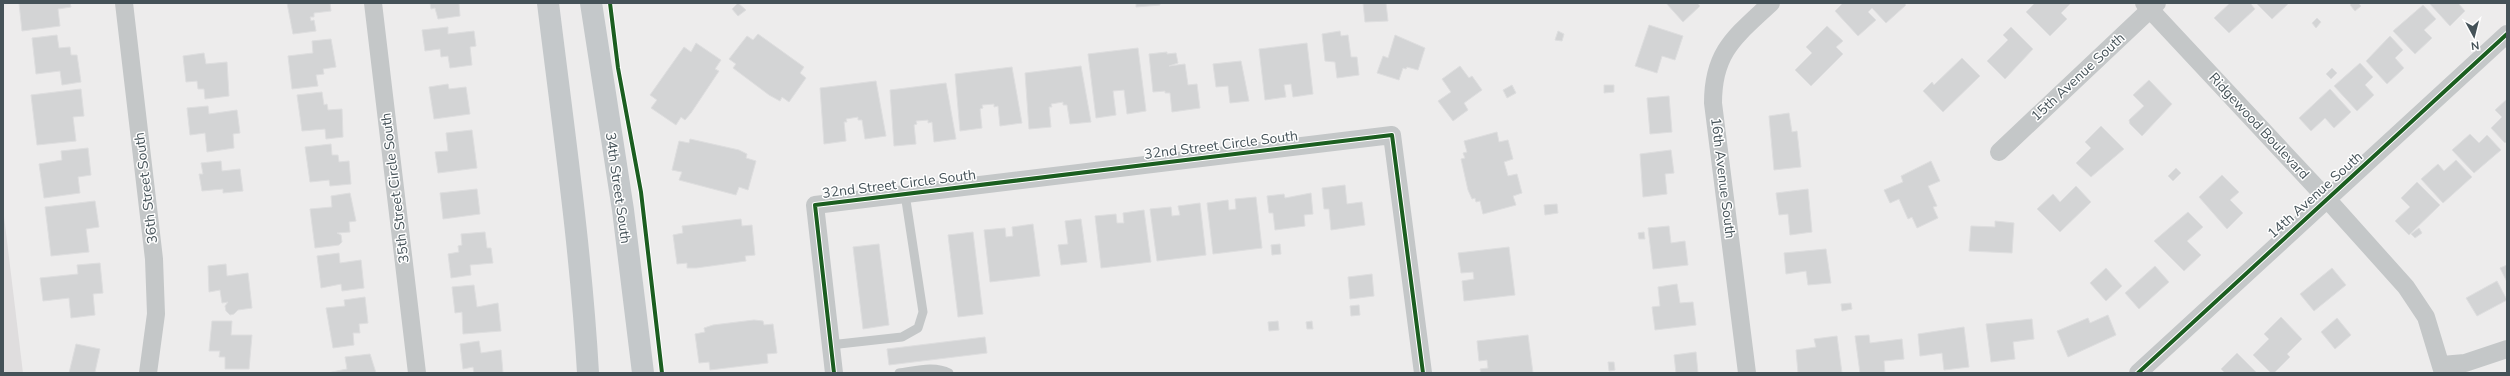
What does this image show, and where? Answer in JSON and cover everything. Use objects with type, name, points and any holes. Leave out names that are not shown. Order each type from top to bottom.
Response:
[{"type":"main road","points":[[548,3],[574,211],[585,316],[588,373]]},
{"type":"main road","name":"34th Street South","points":[[591,3],[623,210],[643,373]]},
{"type":"street","name":"36th Street South","points":[[124,3],[154,258],[156,314],[148,373]]},
{"type":"street","name":"35th Street Circle South","points":[[374,3],[417,373]]},
{"type":"street","name":"16th Avenue South","points":[[1746,373],[1713,103],[1713,80],[1722,53],[1741,31],[1771,3]]},
{"type":"street","name":"15th Avenue South","points":[[1998,152],[2150,5]]},
{"type":"street","name":"Ridgewood Boulevard","points":[[2150,5],[2328,199],[2406,287],[2426,317],[2442,369]]},
{"type":"street","name":"14th Avenue South","points":[[2138,373],[2507,34]]},
{"type":"street","name":"32nd Street Circle South","points":[[830,345],[814,205],[1392,135],[1424,373]]},
{"type":"street","points":[[830,345],[834,373]]},
{"type":"street","points":[[2442,369],[2507,349]]},
{"type":"lane","points":[[830,345],[902,337],[918,328],[924,312],[905,194]]},
{"type":"lane","points":[[899,373],[930,369],[939,369],[948,373]]},
{"type":"shaded area","points":[[3,208],[23,373],[3,373]]},
{"type":"building","points":[[19,3],[70,3],[71,7],[58,9],[60,26],[22,31]]},
{"type":"building","points":[[287,3],[330,3],[331,11],[314,13],[314,17],[310,17],[311,21],[314,20],[316,31],[293,34]]},
{"type":"building","points":[[430,3],[459,3],[460,16],[438,19],[435,8],[431,9]]},
{"type":"building","points":[[738,3],[746,10],[738,16],[732,9]]},
{"type":"building","points":[[1136,3],[1160,3],[1160,5],[1136,7]]},
{"type":"building","points":[[1363,3],[1386,3],[1388,21],[1365,22]]},
{"type":"building","points":[[1666,3],[1697,3],[1700,6],[1683,22]]},
{"type":"building","points":[[1843,3],[1904,3],[1906,5],[1886,23],[1872,8],[1868,12],[1876,20],[1858,36],[1835,11]]},
{"type":"building","points":[[2035,3],[2071,3],[2061,13],[2067,19],[2050,36],[2026,12]]},
{"type":"building","points":[[2230,3],[2250,3],[2255,9],[2229,33],[2214,18]]},
{"type":"building","points":[[2256,3],[2289,3],[2272,19]]},
{"type":"building","points":[[2352,3],[2358,3],[2361,6],[2355,11],[2350,5]]},
{"type":"building","points":[[2429,3],[2458,3],[2465,11],[2450,26]]},
{"type":"building","points":[[2423,5],[2436,19],[2424,30],[2432,38],[2415,54],[2393,31]]},
{"type":"building","points":[[2317,18],[2321,22],[2316,28],[2312,23]]},
{"type":"building","points":[[1649,25],[1683,36],[1675,60],[1662,56],[1657,73],[1635,66]]},
{"type":"building","points":[[1827,26],[1843,41],[1836,47],[1843,54],[1811,86],[1795,70],[1812,53],[1806,47]]},
{"type":"building","points":[[448,27],[448,34],[474,31],[476,46],[470,47],[472,65],[450,68],[448,56],[441,57],[440,49],[425,51],[422,30]]},
{"type":"building","points":[[2011,27],[2033,49],[2005,79],[1987,61],[2008,40],[2003,35]]},
{"type":"building","points":[[1340,31],[1341,36],[1348,35],[1351,57],[1357,57],[1359,75],[1337,78],[1335,62],[1325,61],[1322,34]]},
{"type":"building","points":[[1558,31],[1564,34],[1562,41],[1555,40]]},
{"type":"building","points":[[758,34],[804,67],[800,73],[806,78],[789,102],[782,97],[780,101],[769,95],[733,68],[736,64],[729,59],[747,36],[753,40]]},
{"type":"building","points":[[57,35],[59,48],[70,47],[71,55],[77,55],[81,82],[62,85],[60,71],[36,74],[32,38]]},
{"type":"building","points":[[1395,35],[1425,48],[1418,70],[1407,67],[1406,69],[1403,68],[1399,80],[1377,73],[1383,56],[1388,58]]},
{"type":"building","points":[[2390,36],[2403,50],[2395,58],[2404,68],[2387,84],[2366,61]]},
{"type":"building","points":[[331,39],[336,67],[323,69],[324,74],[316,75],[318,86],[292,89],[288,56],[313,53],[312,41]]},
{"type":"building","points":[[696,43],[721,60],[715,69],[719,71],[691,113],[685,120],[681,117],[676,125],[651,108],[657,100],[650,95],[684,47],[691,52]]},
{"type":"building","points":[[1307,43],[1313,94],[1293,97],[1291,84],[1284,85],[1286,97],[1265,100],[1259,49]]},
{"type":"building","points":[[1138,48],[1146,111],[1127,114],[1124,90],[1113,91],[1116,115],[1096,118],[1088,54]]},
{"type":"building","points":[[1167,52],[1167,54],[1176,53],[1178,63],[1169,66],[1185,64],[1188,85],[1197,84],[1200,108],[1172,112],[1170,93],[1165,93],[1165,91],[1153,92],[1149,54]]},
{"type":"building","points":[[204,53],[206,64],[227,62],[229,96],[205,99],[204,89],[198,89],[197,81],[186,82],[183,56]]},
{"type":"building","points":[[1962,58],[1980,76],[1943,112],[1923,91],[1932,82],[1934,85]]},
{"type":"building","points":[[1241,61],[1249,101],[1230,103],[1228,86],[1216,87],[1213,64]]},
{"type":"building","points":[[2360,63],[2373,77],[2365,85],[2374,95],[2357,111],[2334,86]]},
{"type":"building","points":[[1081,66],[1091,122],[1070,124],[1067,105],[1063,105],[1063,102],[1051,104],[1052,107],[1049,107],[1051,127],[1029,129],[1025,73]]},
{"type":"building","points":[[1460,66],[1469,78],[1472,76],[1482,90],[1464,103],[1468,110],[1453,121],[1438,101],[1451,92],[1442,79]]},
{"type":"building","points":[[1012,67],[1022,123],[1000,126],[998,106],[994,107],[994,104],[982,105],[983,108],[980,109],[982,128],[960,131],[955,74]]},
{"type":"building","points":[[2332,68],[2337,73],[2331,79],[2326,74]]},
{"type":"building","points":[[2149,80],[2172,104],[2142,136],[2130,124],[2129,120],[2144,106],[2133,95]]},
{"type":"building","points":[[876,81],[886,136],[865,139],[862,120],[858,120],[858,117],[846,119],[847,122],[844,122],[846,141],[824,144],[820,88]]},
{"type":"building","points":[[946,83],[956,139],[934,142],[932,122],[928,123],[928,120],[916,121],[917,124],[914,125],[916,144],[894,146],[890,90]]},
{"type":"building","points":[[448,84],[449,89],[466,87],[470,114],[434,119],[429,87]]},
{"type":"building","points":[[1512,85],[1516,93],[1507,98],[1503,90]]},
{"type":"building","points":[[1604,85],[1614,85],[1614,92],[1604,93]]},
{"type":"building","points":[[81,89],[84,116],[73,117],[76,141],[37,145],[31,95]]},
{"type":"building","points":[[2330,89],[2351,112],[2334,128],[2325,118],[2311,131],[2299,118]]},
{"type":"building","points":[[322,92],[324,105],[327,104],[328,110],[342,109],[343,137],[326,139],[325,129],[302,131],[297,95]]},
{"type":"building","points":[[1669,96],[1672,132],[1650,134],[1647,98]]},
{"type":"building","points":[[2507,99],[2507,141],[2505,143],[2491,128],[2502,117],[2495,110]]},
{"type":"building","points":[[208,106],[209,114],[237,110],[240,133],[233,134],[234,148],[207,152],[205,133],[190,135],[187,108]]},
{"type":"building","points":[[1789,113],[1792,132],[1797,131],[1801,167],[1774,170],[1769,116]]},
{"type":"building","points":[[2101,126],[2124,149],[2091,177],[2076,163],[2091,148],[2085,142]]},
{"type":"building","points":[[472,130],[477,168],[438,173],[435,152],[448,151],[446,133]]},
{"type":"building","points":[[1497,132],[1499,142],[1508,140],[1513,159],[1504,162],[1508,176],[1517,174],[1522,193],[1513,196],[1516,205],[1483,214],[1480,201],[1476,202],[1475,198],[1472,199],[1468,190],[1461,159],[1465,158],[1463,153],[1467,152],[1464,141]]},
{"type":"building","points":[[2470,134],[2479,143],[2487,135],[2501,150],[2474,173],[2452,150]]},
{"type":"building","points":[[690,139],[739,150],[747,154],[746,158],[756,161],[748,190],[739,187],[736,195],[679,180],[682,172],[672,170],[679,141],[689,143]]},
{"type":"building","points":[[331,144],[332,155],[338,155],[339,162],[349,161],[351,184],[330,186],[329,180],[310,182],[305,147]]},
{"type":"building","points":[[88,148],[91,175],[78,177],[80,193],[44,198],[39,164],[62,160],[61,151]]},
{"type":"building","points":[[1671,150],[1674,173],[1665,174],[1667,194],[1643,197],[1640,154]]},
{"type":"building","points":[[2456,160],[2472,177],[2443,203],[2421,179],[2438,164],[2444,171]]},
{"type":"building","points":[[221,161],[222,171],[240,169],[243,191],[223,193],[223,189],[202,191],[199,174],[203,174],[201,163]]},
{"type":"building","points":[[1931,161],[1940,181],[1928,186],[1937,206],[1933,207],[1938,218],[1917,228],[1912,217],[1908,219],[1899,199],[1890,203],[1884,190],[1903,182],[1901,176]]},
{"type":"building","points":[[2176,168],[2181,173],[2173,181],[2168,176]]},
{"type":"building","points":[[2222,175],[2239,192],[2230,200],[2243,213],[2227,229],[2199,197]]},
{"type":"building","points":[[2417,182],[2440,205],[2409,235],[2395,221],[2410,207],[2401,198]]},
{"type":"building","points":[[1345,185],[1347,204],[1362,202],[1365,225],[1331,230],[1329,209],[1324,209],[1322,188]]},
{"type":"building","points":[[2076,186],[2091,202],[2060,232],[2037,209],[2053,194],[2060,202]]},
{"type":"building","points":[[477,189],[480,214],[443,219],[440,193]]},
{"type":"building","points":[[1808,189],[1812,232],[1790,235],[1788,214],[1779,215],[1776,193]]},
{"type":"building","points":[[350,193],[356,221],[349,222],[350,232],[337,233],[341,235],[342,242],[339,245],[315,248],[310,209],[332,207],[331,196]]},
{"type":"building","points":[[1311,193],[1313,214],[1304,215],[1305,226],[1275,230],[1273,213],[1269,213],[1267,196],[1284,194],[1285,198]]},
{"type":"building","points":[[1256,197],[1262,248],[1213,254],[1207,203],[1228,200],[1229,210],[1236,209],[1235,199]]},
{"type":"building","points":[[95,201],[99,227],[86,229],[89,252],[51,256],[45,207]]},
{"type":"building","points":[[1200,203],[1206,255],[1157,261],[1150,209],[1171,207],[1172,216],[1180,215],[1178,206]]},
{"type":"building","points":[[1557,204],[1558,213],[1545,215],[1544,205]]},
{"type":"building","points":[[1144,210],[1151,262],[1101,268],[1095,216],[1116,214],[1117,223],[1124,223],[1123,213]]},
{"type":"building","points":[[2188,212],[2203,227],[2187,241],[2201,255],[2184,271],[2154,241]]},
{"type":"building","points":[[741,219],[742,226],[752,225],[755,255],[745,256],[746,261],[696,268],[687,268],[687,263],[677,264],[673,235],[683,233],[682,226]]},
{"type":"building","points":[[1081,219],[1087,262],[1061,265],[1058,245],[1068,244],[1065,221]]},
{"type":"building","points":[[1995,221],[2014,223],[2012,253],[1969,251],[1971,226],[1995,227]]},
{"type":"building","points":[[1033,224],[1040,276],[990,282],[984,230],[1005,228],[1006,237],[1013,236],[1012,227]]},
{"type":"building","points":[[1669,226],[1671,243],[1685,241],[1688,265],[1653,269],[1648,228]]},
{"type":"building","points":[[2419,228],[2422,233],[2415,238],[2411,234]]},
{"type":"building","points":[[485,232],[487,248],[491,248],[493,263],[470,265],[471,275],[451,278],[448,254],[459,252],[458,246],[462,245],[461,234]]},
{"type":"building","points":[[973,232],[983,314],[958,317],[948,235]]},
{"type":"building","points":[[1644,232],[1645,239],[1639,239],[1638,233]]},
{"type":"building","points":[[879,244],[889,325],[863,329],[853,247]]},
{"type":"building","points":[[1280,244],[1281,254],[1272,255],[1271,245]]},
{"type":"building","points":[[1509,247],[1515,295],[1464,301],[1462,281],[1474,279],[1473,272],[1461,273],[1458,253]]},
{"type":"building","points":[[1826,249],[1831,283],[1808,285],[1806,271],[1786,274],[1784,253]]},
{"type":"building","points":[[339,253],[340,263],[361,260],[364,288],[342,291],[341,284],[321,288],[317,256]]},
{"type":"building","points":[[100,263],[103,293],[93,294],[95,315],[71,318],[69,298],[43,301],[40,278],[78,274],[77,265]]},
{"type":"building","points":[[226,264],[227,276],[248,273],[252,308],[238,310],[234,314],[230,315],[226,311],[225,306],[228,302],[222,303],[220,290],[209,292],[208,266]]},
{"type":"building","points":[[2507,265],[2507,282],[2500,268]]},
{"type":"building","points":[[2155,266],[2169,282],[2139,309],[2125,293]]},
{"type":"building","points":[[2106,268],[2122,286],[2106,301],[2090,283]]},
{"type":"building","points":[[2332,268],[2346,285],[2314,311],[2300,294]]},
{"type":"building","points":[[1372,274],[1374,296],[1350,299],[1348,277]]},
{"type":"building","points":[[2497,281],[2507,300],[2477,316],[2466,298]]},
{"type":"building","points":[[1677,284],[1680,303],[1693,302],[1696,325],[1655,330],[1652,307],[1660,306],[1658,287]]},
{"type":"building","points":[[474,285],[477,307],[498,303],[501,331],[463,334],[462,312],[455,313],[452,287]]},
{"type":"building","points":[[365,297],[368,323],[359,324],[360,333],[353,333],[354,345],[333,348],[326,308],[345,306],[344,300]]},
{"type":"building","points":[[1851,303],[1852,309],[1842,311],[1841,304]]},
{"type":"building","points":[[1359,305],[1360,315],[1351,316],[1350,306]]},
{"type":"building","points":[[2108,315],[2116,335],[2068,357],[2057,331],[2088,318],[2090,323]]},
{"type":"building","points":[[2281,317],[2302,339],[2287,354],[2290,357],[2274,373],[2271,373],[2253,355],[2269,339],[2264,334]]},
{"type":"building","points":[[2337,318],[2351,335],[2335,349],[2321,332]]},
{"type":"building","points":[[2032,319],[2034,339],[2013,342],[2015,359],[1991,362],[1986,324]]},
{"type":"building","points":[[754,320],[763,321],[764,325],[773,324],[777,353],[767,354],[768,363],[710,370],[709,362],[699,363],[695,334],[705,332],[704,328],[713,325]]},
{"type":"building","points":[[212,321],[232,321],[231,335],[252,335],[249,369],[225,369],[225,357],[219,357],[220,351],[209,351]]},
{"type":"building","points":[[1278,321],[1279,330],[1269,331],[1268,322]]},
{"type":"building","points":[[1312,321],[1313,329],[1307,329],[1306,322]]},
{"type":"building","points":[[1964,327],[1969,367],[1944,370],[1942,353],[1920,356],[1918,334]]},
{"type":"building","points":[[1528,335],[1533,373],[1481,373],[1480,369],[1488,368],[1487,360],[1479,361],[1477,341]]},
{"type":"building","points":[[1869,335],[1870,343],[1902,339],[1904,359],[1884,361],[1885,373],[1860,373],[1855,336]]},
{"type":"building","points":[[1837,336],[1842,373],[1798,373],[1796,350],[1816,347],[1814,339]]},
{"type":"building","points":[[985,337],[987,353],[889,365],[887,349]]},
{"type":"building","points":[[479,341],[481,353],[501,350],[503,373],[474,373],[473,367],[463,369],[460,344]]},
{"type":"building","points":[[76,344],[100,349],[95,372],[100,373],[69,373]]},
{"type":"building","points":[[1696,352],[1698,373],[1676,373],[1674,355]]},
{"type":"building","points":[[2237,353],[2257,373],[2225,373],[2221,369]]},
{"type":"building","points":[[370,354],[376,373],[327,373],[347,369],[345,357]]},
{"type":"building","points":[[1608,362],[1614,362],[1615,370],[1609,371]]},
{"type":"cycle path","points":[[610,3],[618,68],[641,192],[662,373]]},
{"type":"cycle path","points":[[2138,373],[2507,34]]},
{"type":"cycle path","points":[[834,373],[815,205],[1392,135],[1423,373]]}]
